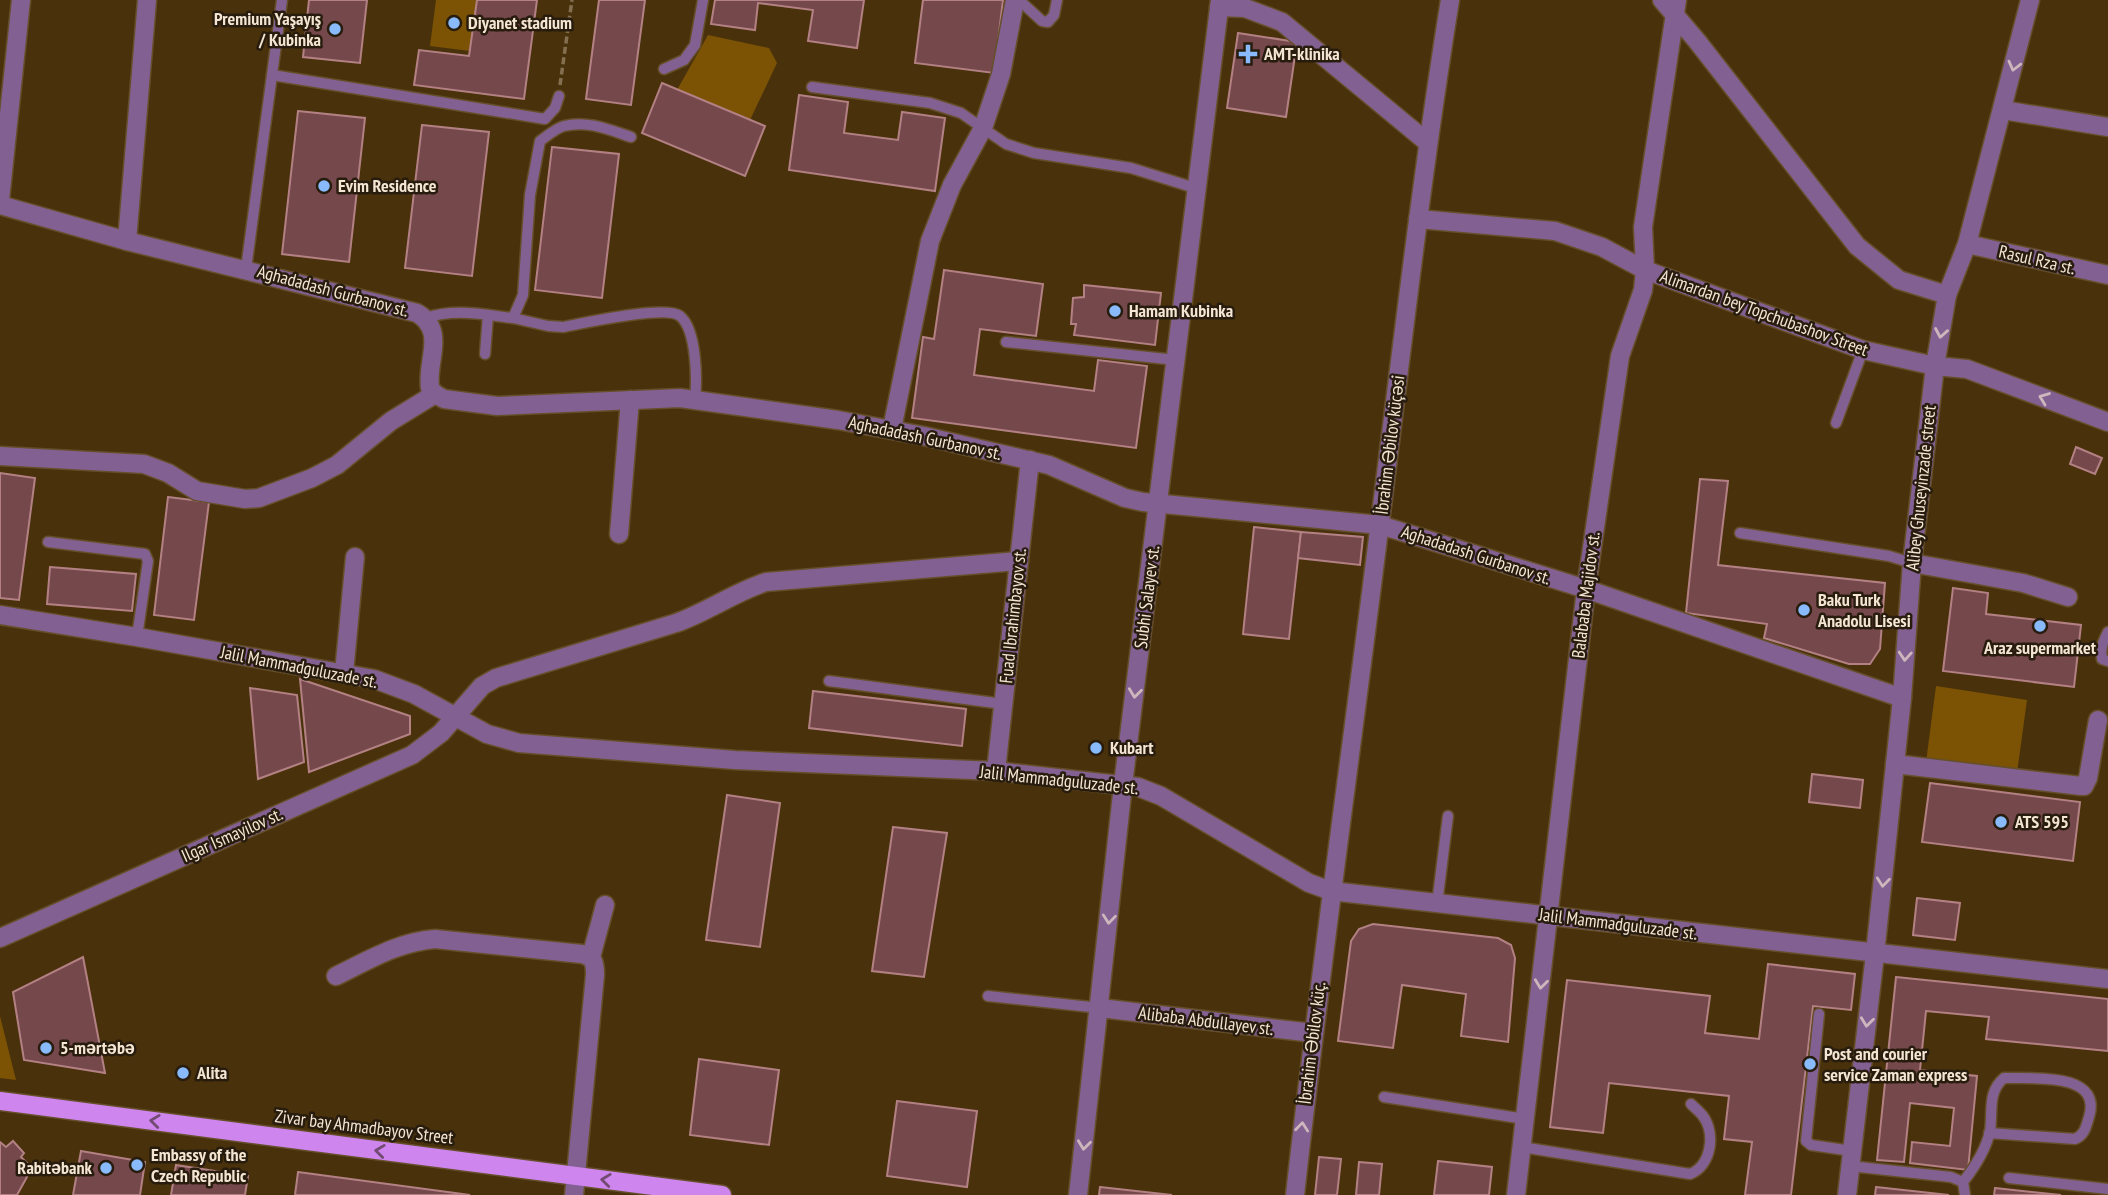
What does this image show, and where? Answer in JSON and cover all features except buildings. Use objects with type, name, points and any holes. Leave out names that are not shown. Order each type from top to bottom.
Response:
[{"type":"main road","name":"Zivar bay Ahmadbayov Street","points":[[0,1101],[722,1195]]},
{"type":"street","points":[[0,202],[21,0]]},
{"type":"street","points":[[127,241],[147,0]]},
{"type":"street","points":[[892,429],[930,242],[952,185],[983,128],[1001,74],[1017,0]]},
{"type":"street","name":"İbrahim Əbilov küçəsi","points":[[1331,891],[1427,142],[1450,0]]},
{"type":"street","points":[[1661,0],[1675,9],[1857,246],[1899,281],[1947,295]]},
{"type":"street","name":"Alibey Ghuseyinzade street","points":[[1847,1195],[1875,954],[1902,698],[1912,563],[1935,366],[1947,295],[1967,244],[2030,0]]},
{"type":"street","points":[[1219,3],[1245,8],[1282,22],[1427,142]]},
{"type":"street","name":"Subhi Salayev st.","points":[[1078,1195],[1123,785],[1219,3]]},
{"type":"street","name":"Balababa Majidov st.","points":[[1516,1195],[1586,589],[1620,356],[1643,290],[1643,227],[1675,9]]},
{"type":"street","points":[[2003,110],[2108,127]]},
{"type":"street","name":"Aghadadash Gurbanov st.","points":[[0,202],[127,241],[396,306],[426,318],[432,326],[434,338],[430,388],[435,394],[458,402],[497,406],[695,400],[892,429],[1030,460],[1063,470],[1125,498],[1159,504],[1380,524],[1586,589],[1902,698]]},
{"type":"street","name":"Alimardan bey Topchubashov Street","points":[[1418,219],[1555,231],[1602,247],[1645,270],[1863,351],[1935,366],[1968,369],[2108,422]]},
{"type":"street","name":"Rasul Rza st.","points":[[1967,244],[2108,275]]},
{"type":"street","points":[[0,456],[144,464],[161,470],[197,491],[245,499],[259,498],[312,478],[337,465],[391,421],[435,394]]},
{"type":"street","points":[[619,534],[630,400]]},
{"type":"street","name":"Fuad Ibrahimbayov st.","points":[[996,771],[1030,460]]},
{"type":"street","points":[[344,673],[355,557]]},
{"type":"street","name":"Ilgar Ismayilov st.","points":[[0,938],[412,755],[440,733],[482,686],[496,678],[676,624],[766,582],[1019,561]]},
{"type":"street","points":[[1912,563],[2023,583],[2068,597]]},
{"type":"street","name":"Jalil Mammadguluzade st.","points":[[0,615],[344,673],[396,686],[487,734],[519,743],[735,760],[996,771],[1138,787],[1161,796],[1309,883],[1331,891],[2108,979]]},
{"type":"street","points":[[1895,764],[2084,786],[2088,778],[2098,720]]},
{"type":"street","name":"İbrahim Əbilov küç.","points":[[1295,1195],[1331,891]]},
{"type":"street","points":[[574,1195],[596,975],[591,957],[605,905]]},
{"type":"street","points":[[336,976],[397,946],[435,939],[591,957]]},
{"type":"street","name":"Alibaba Abdullayev st.","points":[[1100,1008],[1313,1033]]},
{"type":"lane","points":[[246,269],[282,0]]},
{"type":"lane","points":[[664,69],[684,60],[695,45],[704,0]]},
{"type":"lane","points":[[1017,0],[1042,22],[1048,22],[1054,15],[1057,0]]},
{"type":"lane","points":[[272,75],[545,119],[555,108],[559,96]]},
{"type":"lane","points":[[812,87],[930,103],[961,113],[1006,144],[1034,153],[1131,168],[1195,188]]},
{"type":"lane","points":[[513,318],[523,295],[530,195],[540,141],[562,126],[582,124],[631,137]]},
{"type":"lane","points":[[426,318],[444,312],[513,318],[563,327],[663,311],[680,316],[687,326],[696,359],[695,400]]},
{"type":"lane","points":[[485,354],[488,315]]},
{"type":"lane","points":[[1006,342],[1176,360]]},
{"type":"lane","points":[[1836,423],[1863,351]]},
{"type":"lane","points":[[1740,533],[1889,556],[1912,563]]},
{"type":"lane","points":[[48,542],[145,554],[148,561],[137,637]]},
{"type":"lane","points":[[2108,632],[2101,653],[2102,659],[2108,661]]},
{"type":"lane","points":[[829,681],[1003,704]]},
{"type":"lane","points":[[1437,904],[1448,816]]},
{"type":"lane","points":[[988,996],[1100,1008]]},
{"type":"lane","points":[[1819,1014],[1806,1142],[1851,1159],[1951,1177],[1963,1182]]},
{"type":"lane","points":[[1965,1195],[1963,1182],[1978,1162],[1989,1133],[1992,1094],[1996,1084],[2004,1078],[2065,1081],[2082,1088],[2090,1100],[2091,1112],[2084,1132],[2075,1139],[1989,1133]]},
{"type":"lane","points":[[1384,1097],[1525,1119]]},
{"type":"lane","points":[[1522,1147],[1690,1174],[1699,1171],[1703,1165],[1708,1155],[1709,1139],[1704,1118],[1691,1104]]},
{"type":"lane","points":[[2009,1178],[2108,1189]]},
{"type":"path","points":[[559,96],[572,0]]},
{"type":"shaded area","name":"Diyanet stadium","points":[[436,0],[477,0],[470,51],[430,46]]},
{"type":"shaded area","points":[[708,35],[769,48],[777,63],[750,120],[677,90]]},
{"type":"shaded area","points":[[1936,686],[2027,700],[2017,773],[1926,762]]},
{"type":"shaded area","points":[[0,1016],[16,1080],[0,1078]]},
{"type":"place","name":"Diyanet stadium","points":[[454,23]]},
{"type":"place","name":"Premium Yaşayış / Kubinka","points":[[335,29]]},
{"type":"place","name":"AMT-klinika","points":[[1248,54]]},
{"type":"place","name":"Evim Residence","points":[[324,186]]},
{"type":"place","name":"Hamam Kubinka","points":[[1115,311]]},
{"type":"place","name":"Baku Turk Anadolu Lisesi","points":[[1804,610]]},
{"type":"place","name":"Araz supermarket","points":[[2040,626]]},
{"type":"place","name":"Kubart","points":[[1096,748]]},
{"type":"place","name":"ATS 595","points":[[2001,822]]},
{"type":"place","name":"5-mərtəbə","points":[[46,1048]]},
{"type":"place","name":"Post and courier service Zaman express","points":[[1810,1064]]},
{"type":"place","name":"Alita","points":[[183,1073]]},
{"type":"place","name":"Embassy of the Czech Republic","points":[[137,1165]]},
{"type":"place","name":"Rabitəbank","points":[[106,1168]]}]
